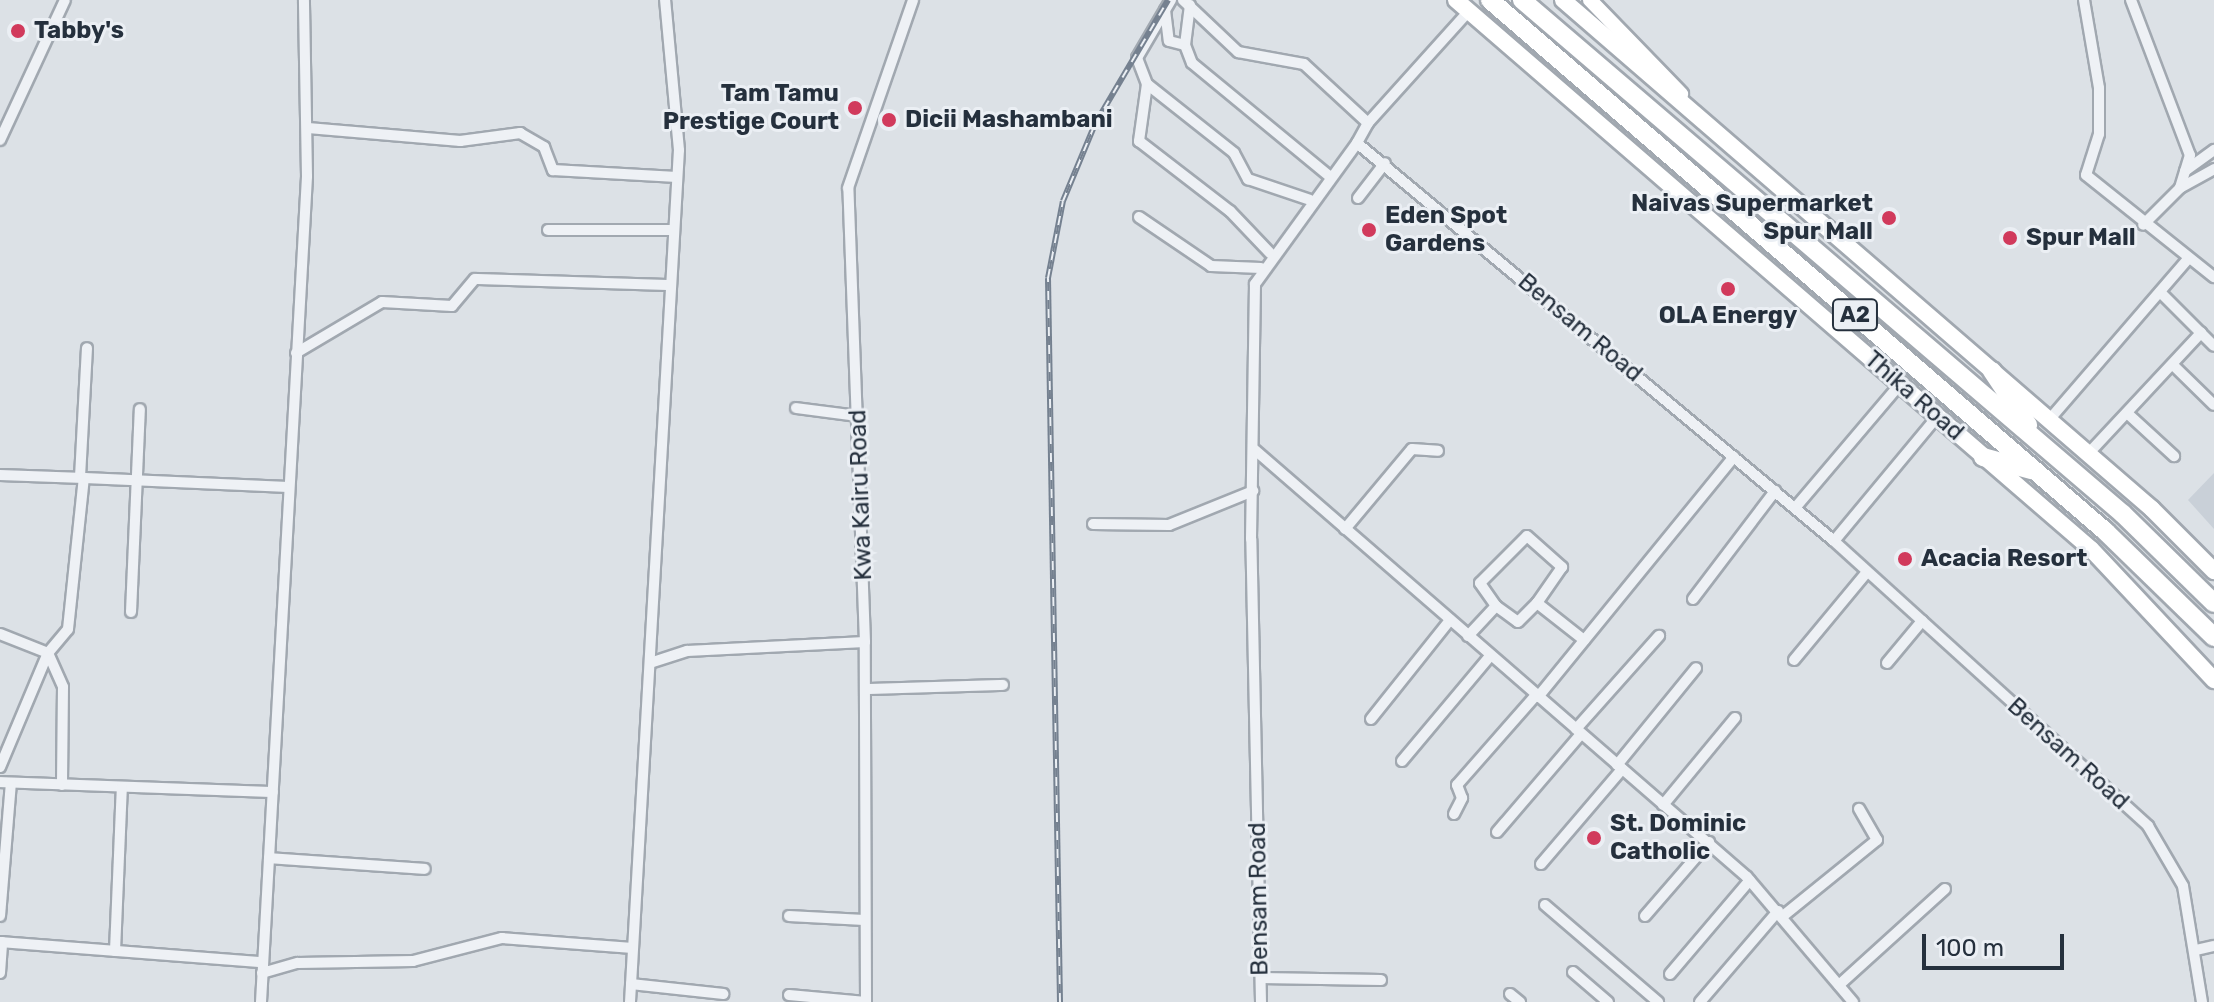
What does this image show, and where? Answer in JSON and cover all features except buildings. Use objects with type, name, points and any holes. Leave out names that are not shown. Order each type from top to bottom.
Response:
[{"type":"highway","name":"Thika Road","points":[[1490,0],[2038,472],[2214,637]]},
{"type":"highway","name":"Thika Road","points":[[1522,0],[2042,446],[2214,603]]},
{"type":"highway","points":[[1992,371],[2042,446]]},
{"type":"highway","points":[[1983,457],[2038,472]]},
{"type":"main road","points":[[1563,0],[1703,125],[2088,454],[2214,571]]},
{"type":"main road","name":"Thika Road","points":[[1463,5],[2129,586],[2214,680]]},
{"type":"street","points":[[0,140],[65,0]]},
{"type":"street","points":[[261,1002],[308,128],[304,0]]},
{"type":"street","points":[[630,1002],[653,662],[677,177],[665,0]]},
{"type":"street","name":"Kwa Kairu Road","points":[[866,1002],[865,642],[848,188],[913,0]]},
{"type":"street","points":[[1590,0],[1703,125]]},
{"type":"street","points":[[2084,0],[2099,88],[2099,134],[2086,175],[2143,225],[2214,277]]},
{"type":"street","points":[[2131,0],[2182,127],[2190,155],[2180,188]]},
{"type":"street","points":[[1186,2],[1185,45],[1192,63],[1329,176]]},
{"type":"street","points":[[1186,2],[1238,52],[1304,64],[1368,123]]},
{"type":"street","points":[[1168,5],[1169,41],[1185,45]]},
{"type":"street","points":[[1168,5],[1137,58],[1147,84],[1139,141],[1230,211],[1270,253]]},
{"type":"street","points":[[1357,143],[1368,123],[1463,5]]},
{"type":"street","points":[[1147,84],[1234,153],[1248,179],[1310,200]]},
{"type":"street","points":[[308,128],[460,141],[520,133],[544,147],[553,170],[677,177]]},
{"type":"street","name":"Bensam Road","points":[[1261,1002],[1253,491],[1261,268],[1310,200],[1357,143],[1385,163],[1834,541],[2148,826],[2183,886],[2196,950],[2202,1002]]},
{"type":"street","points":[[2185,171],[2214,150]]},
{"type":"street","points":[[1358,198],[1385,163]]},
{"type":"street","points":[[2143,225],[2180,188],[2214,169]]},
{"type":"street","points":[[1139,217],[1211,266],[1261,268]]},
{"type":"street","points":[[548,230],[672,230]]},
{"type":"street","points":[[2049,420],[2188,259]]},
{"type":"street","points":[[296,353],[382,302],[452,306],[475,279],[670,285]]},
{"type":"street","points":[[2160,292],[2214,346]]},
{"type":"street","points":[[2088,454],[2201,333]]},
{"type":"street","points":[[0,767],[48,653],[72,616],[87,348]]},
{"type":"street","points":[[2173,365],[2214,405]]},
{"type":"street","points":[[1795,508],[1900,384]]},
{"type":"street","points":[[796,408],[858,416]]},
{"type":"street","points":[[131,612],[140,409]]},
{"type":"street","points":[[2127,413],[2174,456]]},
{"type":"street","points":[[1834,541],[1937,417]]},
{"type":"street","points":[[1345,529],[1412,449],[1438,451]]},
{"type":"street","points":[[1255,450],[1709,842],[1750,880],[1853,1002]]},
{"type":"street","points":[[1454,814],[1462,798],[1457,785],[1537,696],[1734,457]]},
{"type":"street","points":[[0,475],[289,487]]},
{"type":"street","points":[[1093,524],[1169,525],[1253,491]]},
{"type":"street","points":[[1693,599],[1775,491]]},
{"type":"street","points":[[1522,536],[1562,567],[1537,603],[1521,622],[1496,606],[1480,583],[1522,536]]},
{"type":"street","points":[[1794,660],[1867,572]]},
{"type":"street","points":[[1537,603],[1584,640]]},
{"type":"street","points":[[1468,636],[1496,606]]},
{"type":"street","points":[[1371,719],[1450,620]]},
{"type":"street","points":[[1887,663],[1922,621]]},
{"type":"street","points":[[0,634],[48,653],[66,697],[62,785]]},
{"type":"street","points":[[1497,832],[1659,636]]},
{"type":"street","points":[[653,662],[687,651],[865,642]]},
{"type":"street","points":[[1402,761],[1491,655]]},
{"type":"street","points":[[1541,864],[1696,668]]},
{"type":"street","points":[[866,689],[1003,685]]},
{"type":"street","points":[[1663,805],[1735,718]]},
{"type":"street","points":[[0,916],[6,783],[273,792]]},
{"type":"street","points":[[115,951],[122,787]]},
{"type":"street","points":[[1700,1002],[1780,914],[1877,840],[1859,809]]},
{"type":"street","points":[[1645,916],[1709,842]]},
{"type":"street","points":[[269,858],[425,869]]},
{"type":"street","points":[[1670,974],[1750,880]]},
{"type":"street","points":[[1839,985],[1945,889]]},
{"type":"street","points":[[1545,905],[1658,1002]]},
{"type":"street","points":[[789,916],[864,920]]},
{"type":"street","points":[[0,973],[1,942],[262,967],[298,963],[413,961],[502,938],[633,948]]},
{"type":"street","points":[[2196,950],[2214,946]]},
{"type":"street","points":[[1573,972],[1608,1002]]},
{"type":"street","points":[[1261,978],[1381,980]]},
{"type":"street","points":[[631,984],[723,994]]},
{"type":"street","points":[[1510,994],[1520,1002]]},
{"type":"street","points":[[789,995],[866,1002]]},
{"type":"shaded area","points":[[2214,473],[2214,529],[2188,500]]},
{"type":"railway","points":[[1060,1002],[1048,278],[1063,201],[1095,124],[1168,0]]},
{"type":"place","name":"Tabby's","points":[[18,31]]},
{"type":"place","name":"Tam Tamu Prestige Court","points":[[855,108]]},
{"type":"place","name":"Dicii Mashambani","points":[[889,120]]},
{"type":"place","name":"Naivas Supermarket Spur Mall","points":[[1889,218]]},
{"type":"place","name":"Eden Spot Gardens","points":[[1369,230]]},
{"type":"place","name":"Spur Mall","points":[[2010,238]]},
{"type":"place","name":"OLA Energy","points":[[1728,289]]},
{"type":"place","name":"Acacia Resort","points":[[1905,559]]},
{"type":"place","name":"St. Dominic Catholic","points":[[1594,838]]}]
